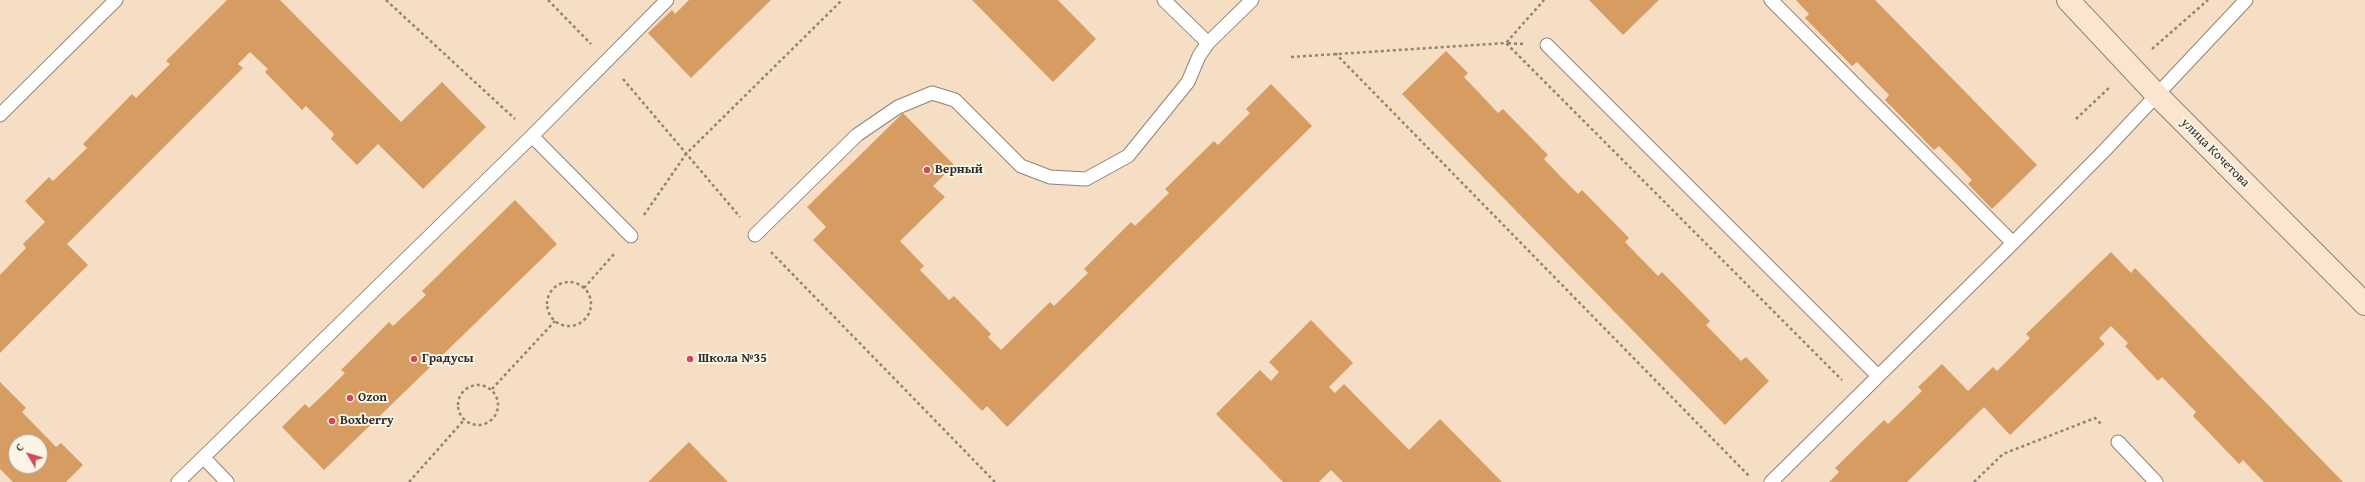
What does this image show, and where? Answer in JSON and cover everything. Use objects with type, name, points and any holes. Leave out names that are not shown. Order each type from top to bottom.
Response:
[{"type":"main road","name":"улица Кочетова","points":[[2068,0],[2156,94],[2365,304]]},
{"type":"lane","points":[[0,115],[116,0]]},
{"type":"lane","points":[[178,482],[532,136],[667,0]]},
{"type":"lane","points":[[1164,0],[1208,43]]},
{"type":"lane","points":[[755,235],[857,135],[898,107],[932,93],[955,100],[1021,166],[1050,177],[1086,179],[1128,156],[1188,82],[1199,56],[1208,43],[1252,0]]},
{"type":"lane","points":[[1771,0],[2013,243]]},
{"type":"lane","points":[[1771,482],[2013,243],[2246,0]]},
{"type":"lane","points":[[1547,44],[1878,376]]},
{"type":"lane","points":[[532,136],[631,236]]},
{"type":"lane","points":[[2118,442],[2156,482]]},
{"type":"lane","points":[[204,458],[227,482]]},
{"type":"path","points":[[386,0],[532,136]]},
{"type":"path","points":[[548,0],[607,60],[755,235],[994,482]]},
{"type":"path","points":[[584,288],[631,236],[686,154],[842,0]]},
{"type":"path","points":[[1291,57],[1506,43],[1858,395]]},
{"type":"path","points":[[1335,53],[1754,482]]},
{"type":"path","points":[[566,282],[576,283],[584,288],[590,296],[592,305],[588,315],[582,322],[573,326],[563,325],[555,321],[549,313],[547,303],[553,290],[566,282]]},
{"type":"path","points":[[492,390],[555,321]]},
{"type":"path","points":[[474,384],[484,385],[492,390],[497,397],[498,406],[496,415],[490,422],[481,425],[472,425],[464,420],[459,413],[457,404],[460,395],[466,388],[474,384]]},
{"type":"path","points":[[1974,482],[2003,454],[2095,418],[2118,442]]},
{"type":"path","points":[[409,482],[464,420]]},
{"type":"building","points":[[227,0],[280,0],[401,122],[442,82],[486,127],[423,189],[378,144],[357,165],[331,139],[334,134],[306,106],[302,110],[265,72],[268,69],[250,52],[238,64],[243,68],[67,244],[88,265],[0,353],[0,275],[26,248],[23,244],[45,222],[25,201],[49,177],[53,181],[87,148],[83,144],[132,94],[136,98],[170,64],[166,61]]},
{"type":"building","points":[[689,0],[771,0],[691,78],[648,33],[672,10],[675,14]]},
{"type":"building","points":[[972,0],[1058,0],[1096,39],[1053,82]]},
{"type":"building","points":[[1589,0],[1659,0],[1623,35]]},
{"type":"building","points":[[1796,0],[1875,0],[2037,165],[1992,209],[1968,184],[1972,180],[1939,146],[1934,150],[1885,100],[1889,95],[1857,62],[1852,66],[1805,18],[1809,14]]},
{"type":"building","points":[[1446,51],[1468,73],[1464,77],[1498,113],[1503,109],[1548,155],[1544,159],[1561,177],[1578,194],[1582,190],[1629,238],[1625,242],[1658,276],[1662,272],[1710,321],[1706,325],[1741,361],[1746,357],[1769,381],[1725,425],[1402,94]]},
{"type":"building","points":[[1271,84],[1312,126],[1007,427],[987,406],[982,411],[813,240],[826,227],[807,207],[903,113],[954,165],[933,186],[945,197],[900,241],[924,266],[920,270],[949,300],[954,296],[991,334],[988,337],[1001,350],[1050,302],[1054,306],[1088,273],[1084,269],[1131,222],[1135,226],[1169,193],[1165,189],[1214,141],[1218,145],[1250,113],[1246,109]]},
{"type":"building","points":[[515,200],[557,244],[324,470],[282,427],[305,404],[309,408],[327,391],[345,373],[341,370],[389,322],[393,326],[426,295],[422,291]]},
{"type":"building","points":[[2111,252],[2131,273],[2135,268],[2343,482],[2264,482],[2243,460],[2239,464],[2193,416],[2196,412],[2162,377],[2158,381],[2125,346],[2128,343],[2111,326],[2099,338],[2105,344],[2010,435],[1984,407],[1907,482],[1829,482],[1839,472],[1835,468],[1884,420],[1888,424],[1922,391],[1918,387],[1942,364],[1968,391],[1993,367],[1997,371],[2030,338],[2026,334]]},
{"type":"building","points":[[1311,320],[1353,363],[1329,387],[1335,393],[1344,384],[1409,450],[1440,419],[1502,482],[1343,482],[1331,470],[1319,482],[1283,482],[1216,414],[1260,370],[1271,381],[1279,372],[1269,362]]},
{"type":"building","points":[[0,382],[26,408],[22,412],[43,434],[8,434],[8,474],[48,474],[48,439],[56,447],[61,443],[83,465],[66,482],[13,482],[0,469]]},
{"type":"building","points":[[689,442],[728,482],[648,482]]},
{"type":"place","name":"Верный","points":[[927,170]]},
{"type":"place","name":"Градусы","points":[[414,359]]},
{"type":"place","name":"Школа №35","points":[[690,359]]},
{"type":"place","name":"Ozon","points":[[350,398]]},
{"type":"place","name":"Boxberry","points":[[332,421]]}]
